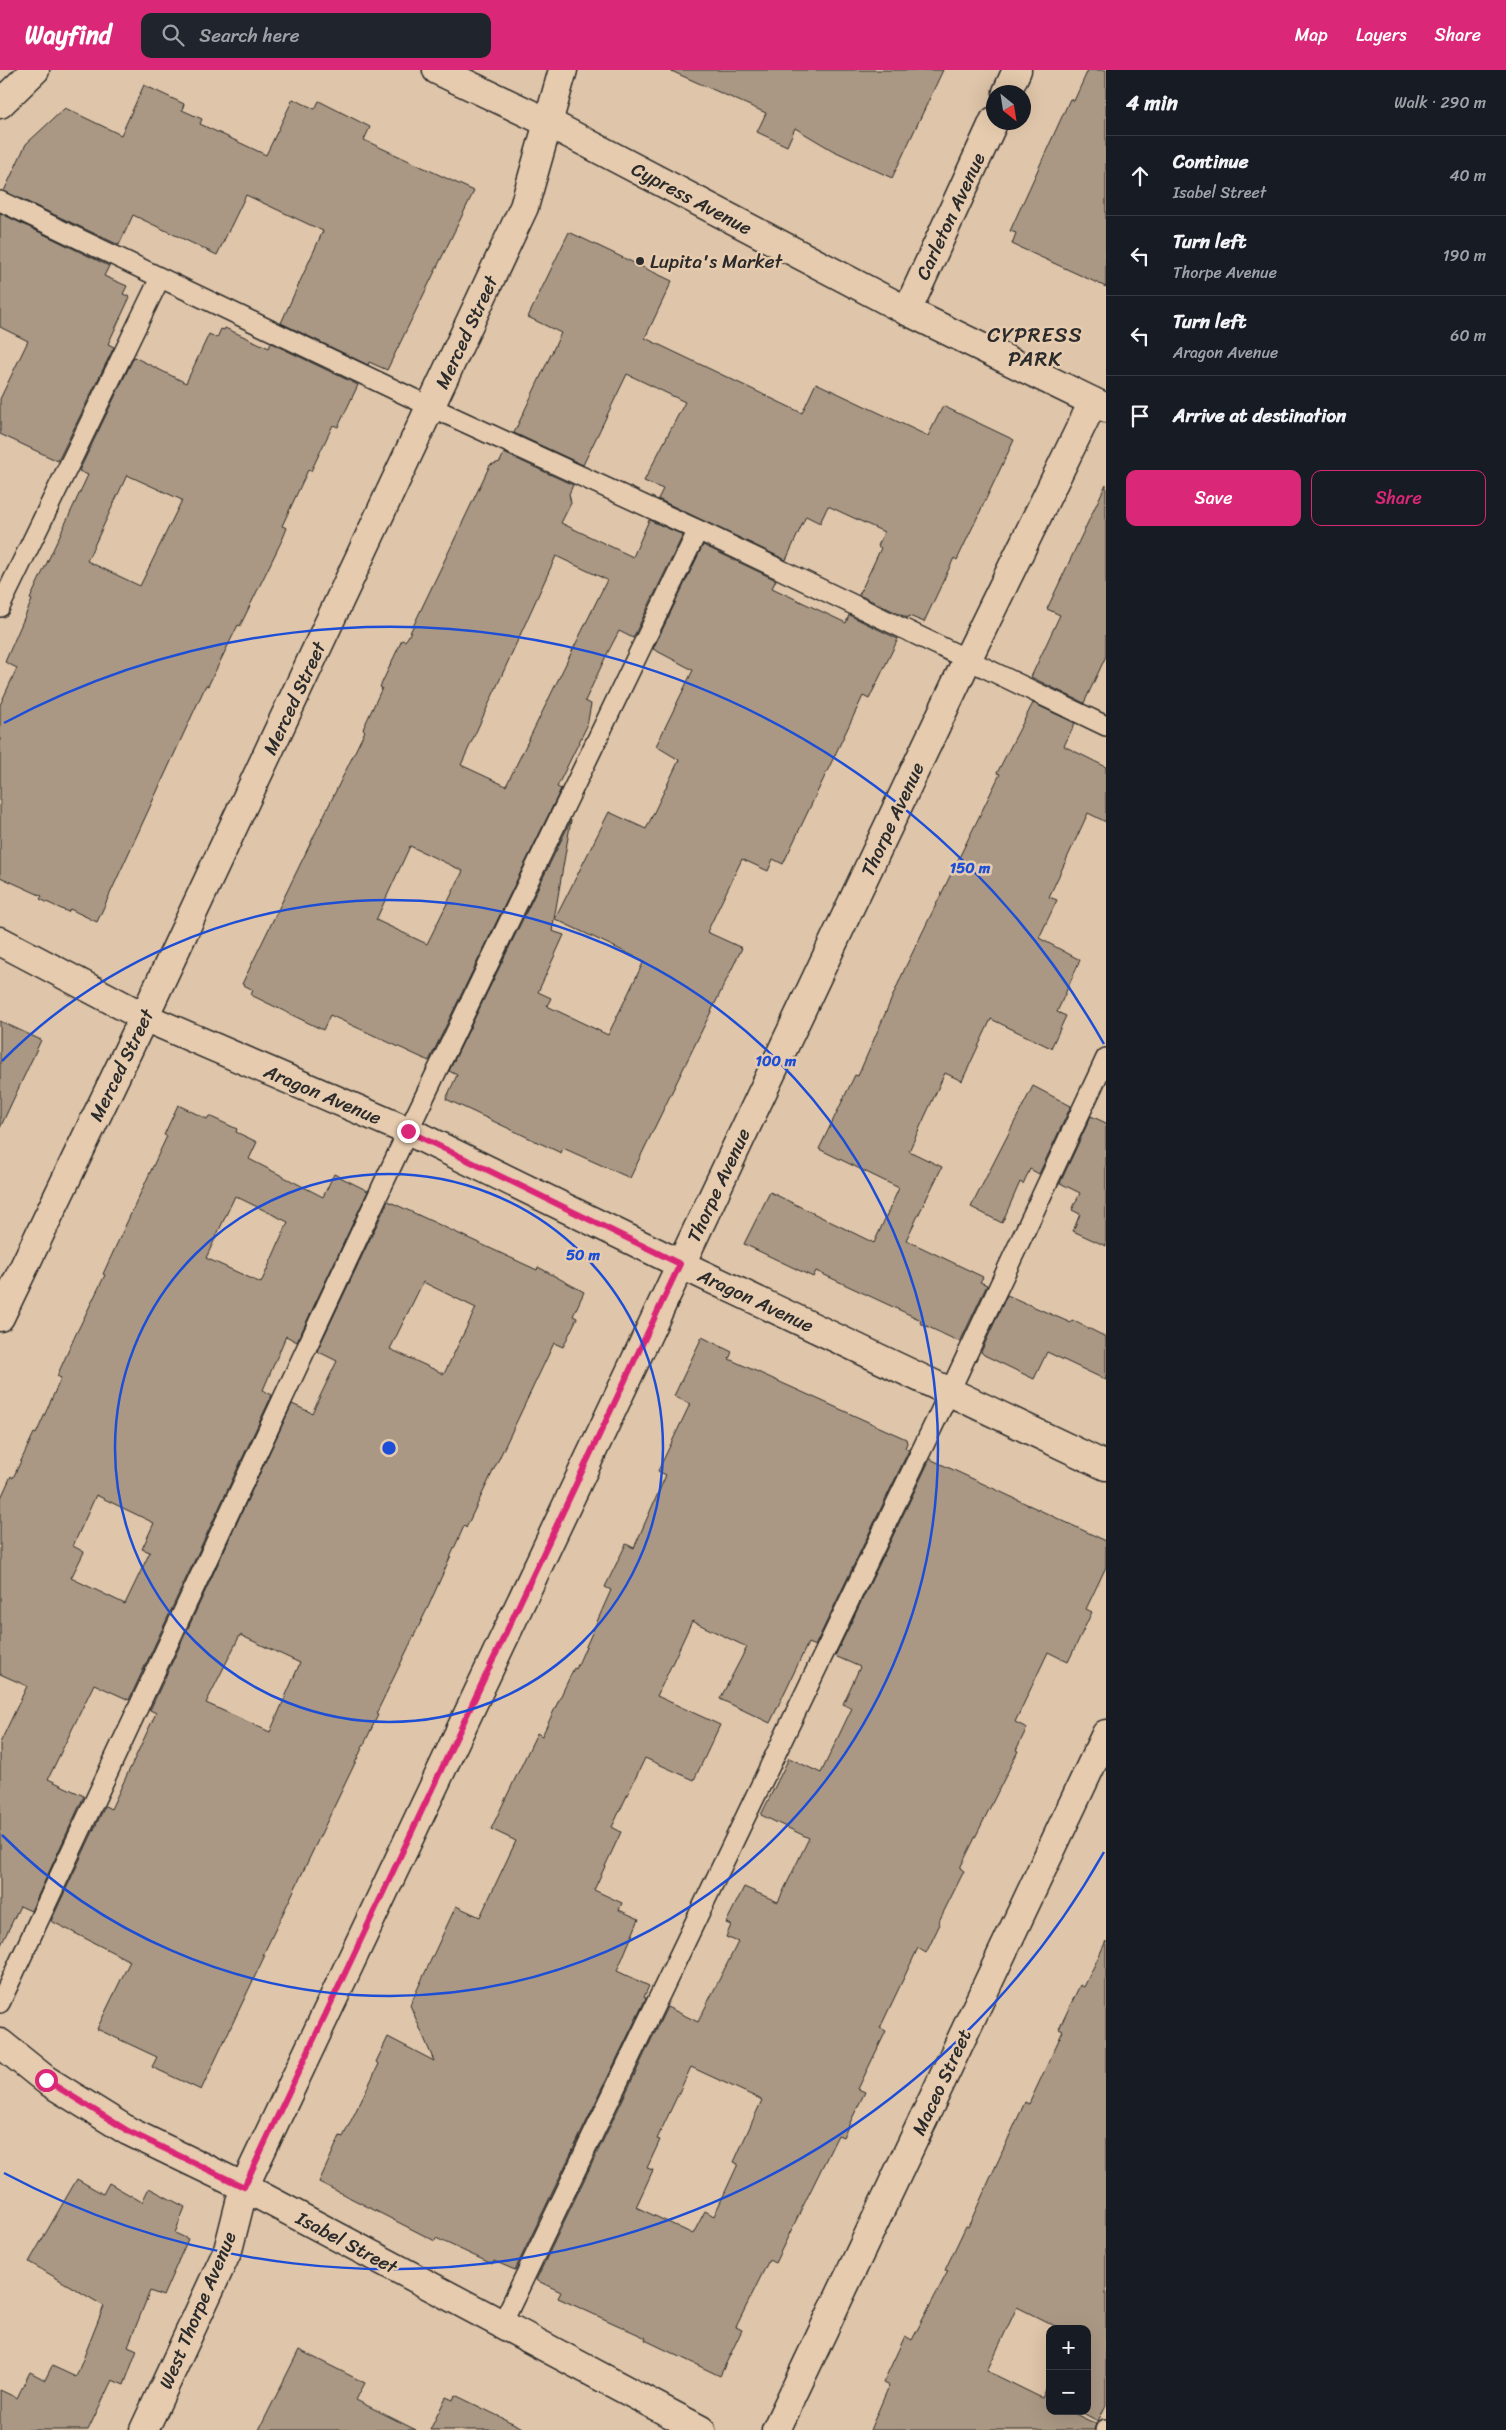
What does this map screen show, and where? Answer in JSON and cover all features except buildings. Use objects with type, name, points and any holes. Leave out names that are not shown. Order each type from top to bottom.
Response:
[{"type":"street","points":[[0,104],[35,70]]},
{"type":"street","name":"Cypress Avenue","points":[[437,70],[549,123],[907,311],[1099,405]]},
{"type":"street","name":"Merced Street","points":[[0,1317],[144,1017],[524,207],[564,70]]},
{"type":"street","points":[[1010,85],[1017,70]]},
{"type":"street","name":"Carleton Avenue","points":[[907,311],[990,130]]},
{"type":"street","name":"Thorpe Avenue","points":[[244,2187],[967,660],[1099,405]]},
{"type":"street","name":"Aragon Avenue","points":[[0,941],[144,1017],[408,1131],[680,1264],[1106,1466]]},
{"type":"street","name":"Maceo Street","points":[[776,2430],[1106,1734]]},
{"type":"street","name":"Isabel Street","points":[[0,2043],[46,2080],[128,2131],[244,2187],[502,2324],[688,2427]]},
{"type":"street","name":"West Thorpe Avenue","points":[[144,2430],[228,2250],[244,2187]]},
{"type":"lane","points":[[0,201],[431,407],[698,530],[1106,726]]},
{"type":"lane","points":[[0,607],[160,278]]},
{"type":"lane","points":[[0,2003],[408,1131],[698,530]]},
{"type":"lane","points":[[502,2324],[949,1392],[1106,1058]]},
{"type":"place","name":"Lupita's Market","points":[[640,261]]},
{"type":"district","name":"CYPRESS PARK","points":[[1035,347]]},
{"type":"route","points":[[46,2080],[128,2131],[244,2187],[680,1264],[408,1131]]}]
